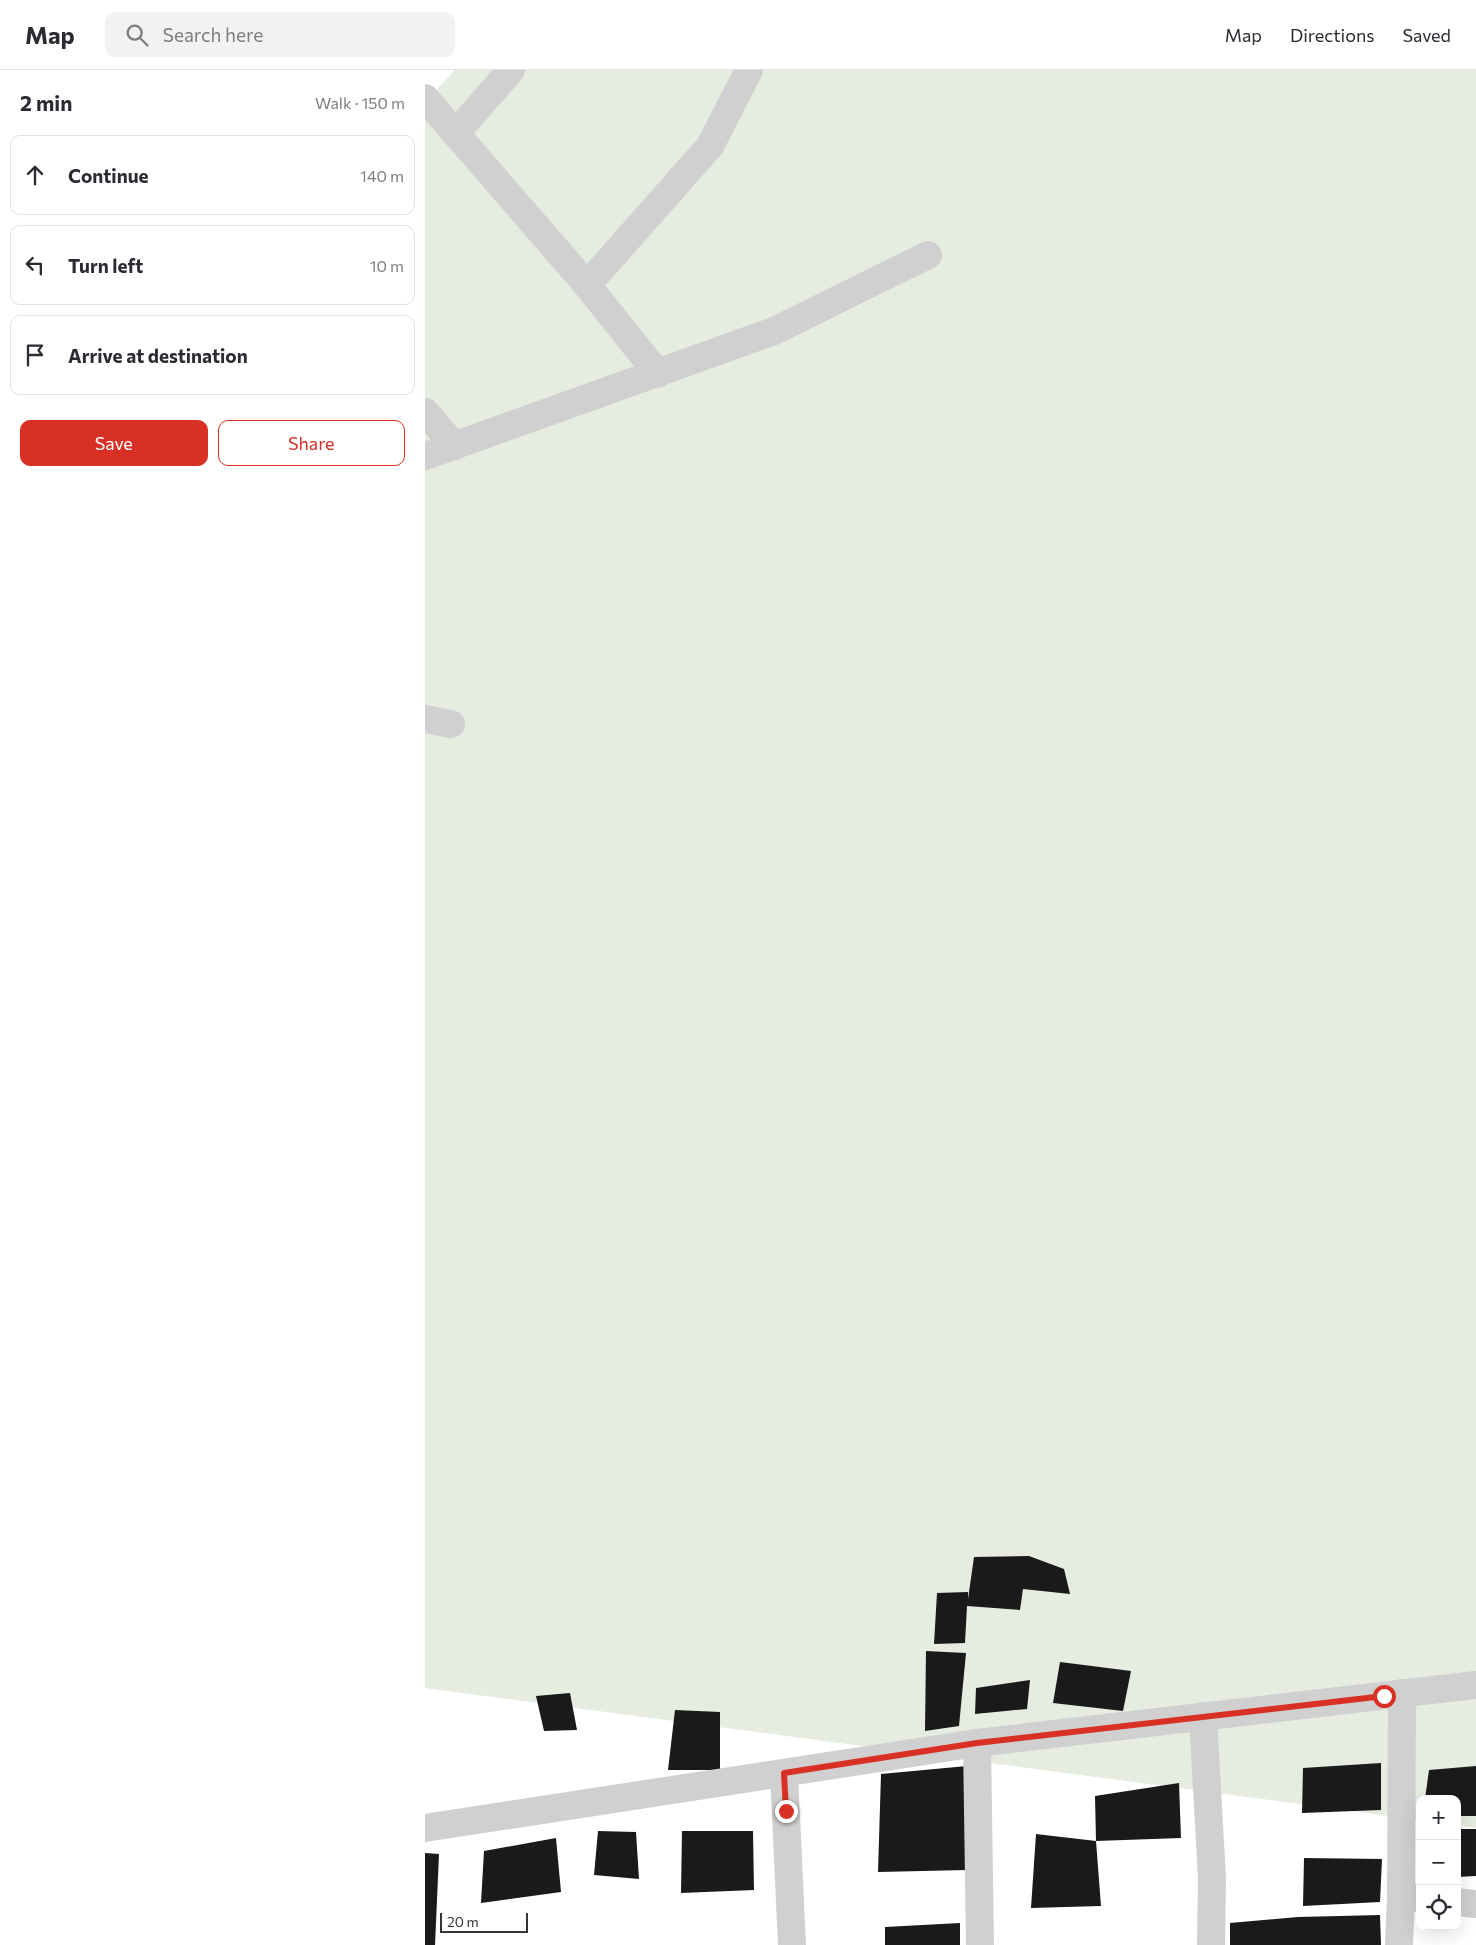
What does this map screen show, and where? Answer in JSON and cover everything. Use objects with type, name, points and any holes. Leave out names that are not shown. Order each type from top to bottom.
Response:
[{"type":"street","points":[[456,133],[511,70]]},
{"type":"street","points":[[587,286],[710,146],[749,70]]},
{"type":"street","points":[[425,98],[587,286],[657,374]]},
{"type":"street","points":[[425,456],[773,331],[929,255]]},
{"type":"street","points":[[425,412],[455,446]]},
{"type":"street","points":[[425,1828],[977,1743],[1476,1685]]},
{"type":"street","points":[[1399,1945],[1411,1897],[1402,1693]]},
{"type":"street","points":[[1203,1716],[1212,1878],[1211,1945]]},
{"type":"street","points":[[977,1743],[980,1945]]},
{"type":"street","points":[[784,1773],[792,1945]]},
{"type":"street","points":[[1461,1902],[1476,1904]]},
{"type":"shaded area","points":[[455,70],[1476,70],[1476,1828],[1461,1826],[1461,1795],[1416,1795],[1416,1819],[425,1688],[425,102]]},
{"type":"building","points":[[1029,1556],[1064,1569],[1070,1594],[1023,1589],[1020,1610],[967,1606],[965,1643],[934,1644],[937,1593],[968,1592],[968,1599],[974,1557]]},
{"type":"building","points":[[926,1651],[966,1653],[959,1726],[925,1731]]},
{"type":"building","points":[[1060,1662],[1131,1671],[1123,1711],[1053,1703]]},
{"type":"building","points":[[1030,1680],[1027,1709],[975,1714],[976,1688]]},
{"type":"building","points":[[570,1693],[577,1730],[544,1731],[536,1696]]},
{"type":"building","points":[[675,1710],[720,1712],[720,1770],[668,1770]]},
{"type":"building","points":[[1381,1763],[1381,1810],[1302,1813],[1303,1768]]},
{"type":"building","points":[[967,1766],[967,1870],[878,1872],[881,1774]]},
{"type":"building","points":[[1476,1766],[1476,1816],[1461,1816],[1461,1795],[1426,1795],[1429,1770]]},
{"type":"building","points":[[1179,1783],[1181,1838],[1096,1841],[1095,1796]]},
{"type":"building","points":[[1461,1829],[1476,1829],[1476,1876],[1461,1877]]},
{"type":"building","points":[[598,1831],[636,1832],[639,1879],[594,1875]]},
{"type":"building","points":[[682,1831],[753,1831],[754,1890],[681,1893]]},
{"type":"building","points":[[1036,1834],[1096,1841],[1101,1906],[1031,1908]]},
{"type":"building","points":[[556,1838],[561,1892],[481,1903],[484,1851]]},
{"type":"building","points":[[425,1853],[439,1854],[435,1945],[425,1945]]},
{"type":"building","points":[[1304,1858],[1382,1859],[1380,1902],[1303,1906]]},
{"type":"building","points":[[1380,1915],[1381,1945],[1230,1945],[1230,1923],[1298,1917]]},
{"type":"building","points":[[960,1923],[960,1945],[885,1945],[885,1927]]},
{"type":"route","points":[[786,1811],[784,1773],[977,1743],[1384,1696]]}]
